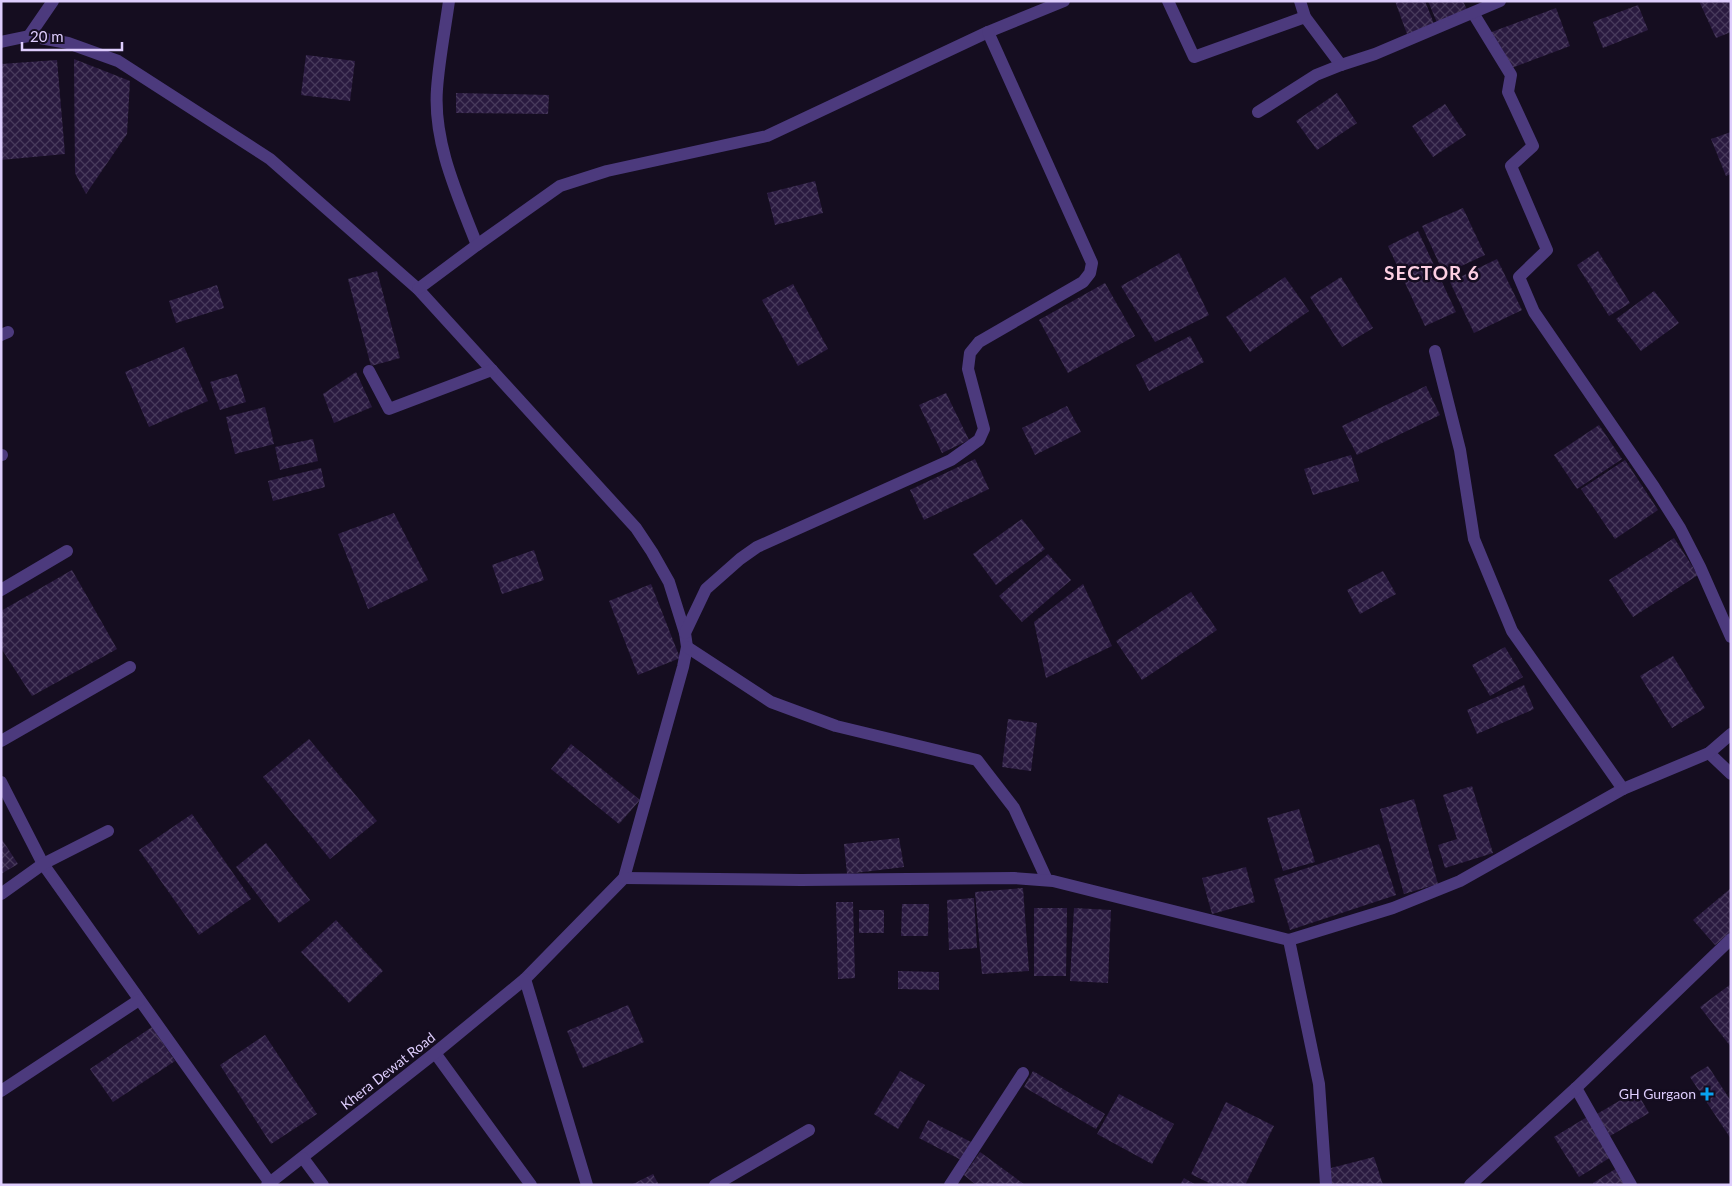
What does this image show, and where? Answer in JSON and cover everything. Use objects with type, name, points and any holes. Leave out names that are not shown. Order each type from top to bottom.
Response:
[{"type":"street","points":[[29,36],[53,1]]},
{"type":"street","points":[[449,1],[436,90],[438,118],[452,178],[477,244]]},
{"type":"street","points":[[418,289],[477,244],[560,186],[607,171],[767,136],[988,32],[1064,1]]},
{"type":"street","points":[[1168,1],[1194,57],[1305,17]]},
{"type":"street","points":[[1300,1],[1305,17],[1341,65]]},
{"type":"street","points":[[1258,112],[1316,75],[1375,54],[1500,1]]},
{"type":"street","points":[[1473,13],[1511,76],[1508,92],[1533,146],[1511,166],[1547,250],[1518,276],[1534,312],[1680,528],[1700,567],[1731,637]]},
{"type":"street","points":[[686,633],[706,589],[740,559],[757,547],[951,460],[979,440],[984,429],[968,369],[970,353],[979,342],[1083,282],[1090,273],[1092,263],[988,32]]},
{"type":"street","points":[[1,42],[29,36],[68,43],[118,61],[270,159],[418,289],[636,528],[669,582],[686,633],[687,646],[683,667],[624,878],[801,880],[1014,878],[1047,880],[1110,894],[1288,940],[1393,908],[1460,880],[1623,789],[1709,753],[1731,734]]},
{"type":"street","points":[[1435,351],[1460,450],[1474,539],[1512,631],[1623,789]]},
{"type":"street","points":[[369,371],[389,409],[492,370]]},
{"type":"street","points":[[1,590],[67,551]]},
{"type":"street","points":[[687,646],[771,702],[836,726],[978,760],[1014,808],[1047,880]]},
{"type":"street","points":[[1,741],[130,667]]},
{"type":"street","points":[[1709,753],[1731,774]]},
{"type":"street","points":[[1,782],[43,864],[269,1184]]},
{"type":"street","points":[[1,894],[43,864],[108,831]]},
{"type":"street","name":"Khera Dewat Road","points":[[269,1184],[435,1054],[525,979],[624,878]]},
{"type":"street","points":[[1470,1185],[1576,1088],[1731,939]]},
{"type":"street","points":[[1288,940],[1319,1084],[1326,1185]]},
{"type":"street","points":[[525,979],[587,1185]]},
{"type":"street","points":[[1,1091],[139,1000]]},
{"type":"street","points":[[435,1054],[531,1185]]},
{"type":"street","points":[[950,1185],[1023,1073]]},
{"type":"street","points":[[1576,1088],[1632,1185]]},
{"type":"street","points":[[715,1185],[809,1130]]},
{"type":"street","points":[[303,1158],[322,1185]]},
{"type":"building","points":[[1395,1],[1425,1],[1434,24],[1407,34]]},
{"type":"building","points":[[1428,1],[1463,1],[1468,12],[1438,25]]},
{"type":"building","points":[[1699,1],[1731,1],[1731,32],[1716,38]]},
{"type":"building","points":[[1638,5],[1648,30],[1603,48],[1593,22]]},
{"type":"building","points":[[1556,8],[1570,46],[1509,69],[1489,33]]},
{"type":"building","points":[[306,55],[355,61],[350,101],[301,95]]},
{"type":"building","points":[[74,59],[130,81],[127,134],[86,194],[75,173]]},
{"type":"building","points":[[57,60],[65,154],[1,160],[1,64]]},
{"type":"building","points":[[456,93],[549,95],[548,114],[456,113]]},
{"type":"building","points":[[1337,93],[1357,123],[1317,150],[1296,121]]},
{"type":"building","points":[[1445,104],[1466,135],[1433,157],[1412,126]]},
{"type":"building","points":[[1731,132],[1731,174],[1726,176],[1711,139]]},
{"type":"building","points":[[815,181],[823,213],[775,225],[767,193]]},
{"type":"building","points":[[1463,208],[1485,255],[1444,274],[1422,226]]},
{"type":"building","points":[[1418,231],[1456,312],[1425,326],[1388,246]]},
{"type":"building","points":[[1598,251],[1630,303],[1609,316],[1577,265]]},
{"type":"building","points":[[1179,253],[1209,315],[1155,342],[1121,286]]},
{"type":"building","points":[[1497,259],[1522,310],[1474,333],[1450,282]]},
{"type":"building","points":[[377,271],[400,358],[371,366],[348,279]]},
{"type":"building","points":[[1285,277],[1309,311],[1250,352],[1226,317]]},
{"type":"building","points":[[1341,277],[1373,328],[1342,347],[1310,297]]},
{"type":"building","points":[[1105,283],[1135,336],[1068,373],[1039,320]]},
{"type":"building","points":[[793,284],[828,349],[798,366],[762,300]]},
{"type":"building","points":[[217,285],[224,308],[176,323],[169,301]]},
{"type":"building","points":[[1654,291],[1679,323],[1641,351],[1616,319]]},
{"type":"building","points":[[1190,336],[1204,362],[1149,391],[1136,365]]},
{"type":"building","points":[[184,347],[208,401],[149,427],[125,372]]},
{"type":"building","points":[[356,372],[372,407],[334,423],[323,394]]},
{"type":"building","points":[[237,374],[246,402],[220,410],[210,382]]},
{"type":"building","points":[[1426,386],[1440,415],[1357,455],[1342,426]]},
{"type":"building","points":[[946,393],[969,440],[942,453],[919,405]]},
{"type":"building","points":[[1067,406],[1081,432],[1035,455],[1022,428]]},
{"type":"building","points":[[265,407],[274,444],[235,454],[226,417]]},
{"type":"building","points":[[1599,425],[1622,459],[1577,489],[1554,455]]},
{"type":"building","points":[[313,439],[318,461],[280,470],[275,447]]},
{"type":"building","points":[[1351,455],[1359,481],[1313,495],[1304,469]]},
{"type":"building","points":[[975,459],[989,489],[924,520],[910,490]]},
{"type":"building","points":[[1625,460],[1658,510],[1615,539],[1581,489]]},
{"type":"building","points":[[321,468],[325,487],[273,501],[268,481]]},
{"type":"building","points":[[394,513],[428,580],[368,609],[338,534]]},
{"type":"building","points":[[1022,519],[1045,549],[996,585],[973,554]]},
{"type":"building","points":[[1674,538],[1698,575],[1633,617],[1609,580]]},
{"type":"building","points":[[534,550],[544,580],[502,594],[492,565]]},
{"type":"building","points":[[1048,554],[1071,580],[1022,622],[999,596]]},
{"type":"building","points":[[72,570],[117,649],[32,696],[1,648],[1,611]]},
{"type":"building","points":[[1383,571],[1396,594],[1360,614],[1347,590]]},
{"type":"building","points":[[651,584],[680,658],[638,675],[609,601]]},
{"type":"building","points":[[1083,584],[1112,646],[1046,678],[1034,622]]},
{"type":"building","points":[[1191,592],[1217,630],[1142,680],[1116,641]]},
{"type":"building","points":[[1505,647],[1523,677],[1490,696],[1472,665]]},
{"type":"building","points":[[1673,656],[1705,708],[1672,728],[1640,676]]},
{"type":"building","points":[[1524,685],[1534,709],[1477,734],[1467,710]]},
{"type":"building","points":[[1008,719],[1037,723],[1031,771],[1002,767]]},
{"type":"building","points":[[309,739],[377,821],[330,859],[263,777]]},
{"type":"building","points":[[571,744],[640,800],[619,824],[551,769]]},
{"type":"building","points":[[1472,786],[1493,853],[1445,868],[1438,845],[1457,839],[1443,795]]},
{"type":"building","points":[[1414,799],[1438,884],[1404,894],[1380,809]]},
{"type":"building","points":[[1299,809],[1315,862],[1283,871],[1267,818]]},
{"type":"building","points":[[192,814],[251,899],[199,935],[139,850]]},
{"type":"building","points":[[1,838],[18,864],[1,874]]},
{"type":"building","points":[[899,838],[904,867],[847,874],[844,844]]},
{"type":"building","points":[[266,843],[310,900],[279,923],[236,867]]},
{"type":"building","points":[[1379,844],[1396,895],[1290,930],[1274,879]]},
{"type":"building","points":[[1246,867],[1255,902],[1212,914],[1202,878]]},
{"type":"building","points":[[1023,888],[1029,971],[982,974],[975,892]]},
{"type":"building","points":[[1731,888],[1731,932],[1715,945],[1693,920]]},
{"type":"building","points":[[974,898],[977,948],[949,950],[947,900]]},
{"type":"building","points":[[836,902],[853,902],[855,978],[838,979]]},
{"type":"building","points":[[902,904],[929,904],[928,936],[901,936]]},
{"type":"building","points":[[1034,908],[1067,908],[1066,976],[1034,976]]},
{"type":"building","points":[[1074,908],[1111,910],[1108,983],[1070,981]]},
{"type":"building","points":[[859,910],[884,910],[884,933],[859,933]]},
{"type":"building","points":[[336,920],[383,971],[349,1003],[301,952]]},
{"type":"building","points":[[898,971],[939,972],[939,990],[898,989]]},
{"type":"building","points":[[1731,984],[1731,1047],[1700,1007]]},
{"type":"building","points":[[628,1005],[644,1042],[583,1068],[567,1031]]},
{"type":"building","points":[[152,1027],[175,1061],[113,1102],[90,1069]]},
{"type":"building","points":[[265,1035],[317,1114],[271,1144],[220,1065]]},
{"type":"building","points":[[1708,1066],[1731,1101],[1731,1139],[1690,1077]]},
{"type":"building","points":[[900,1071],[925,1085],[898,1129],[874,1114]]},
{"type":"building","points":[[1033,1071],[1105,1114],[1096,1129],[1024,1087]]},
{"type":"building","points":[[1636,1091],[1649,1113],[1610,1136],[1597,1114]]},
{"type":"building","points":[[1119,1094],[1174,1124],[1152,1164],[1097,1134]]},
{"type":"building","points":[[1226,1102],[1274,1126],[1245,1185],[1213,1185],[1191,1174]]},
{"type":"building","points":[[1587,1117],[1611,1157],[1579,1177],[1554,1137]]},
{"type":"building","points":[[928,1120],[973,1143],[963,1161],[919,1138]]},
{"type":"building","points":[[980,1152],[1025,1185],[976,1185],[964,1175]]},
{"type":"building","points":[[1374,1157],[1383,1185],[1331,1185],[1331,1168]]},
{"type":"building","points":[[1617,1168],[1628,1185],[1594,1185],[1593,1183]]},
{"type":"building","points":[[653,1174],[659,1185],[631,1185]]},
{"type":"building","points":[[1184,1178],[1196,1185],[1180,1185]]},
{"type":"place","name":"GH Gurgaon","points":[[1707,1094]]},
{"type":"district","name":"SECTOR 6","points":[[1432,273]]}]
